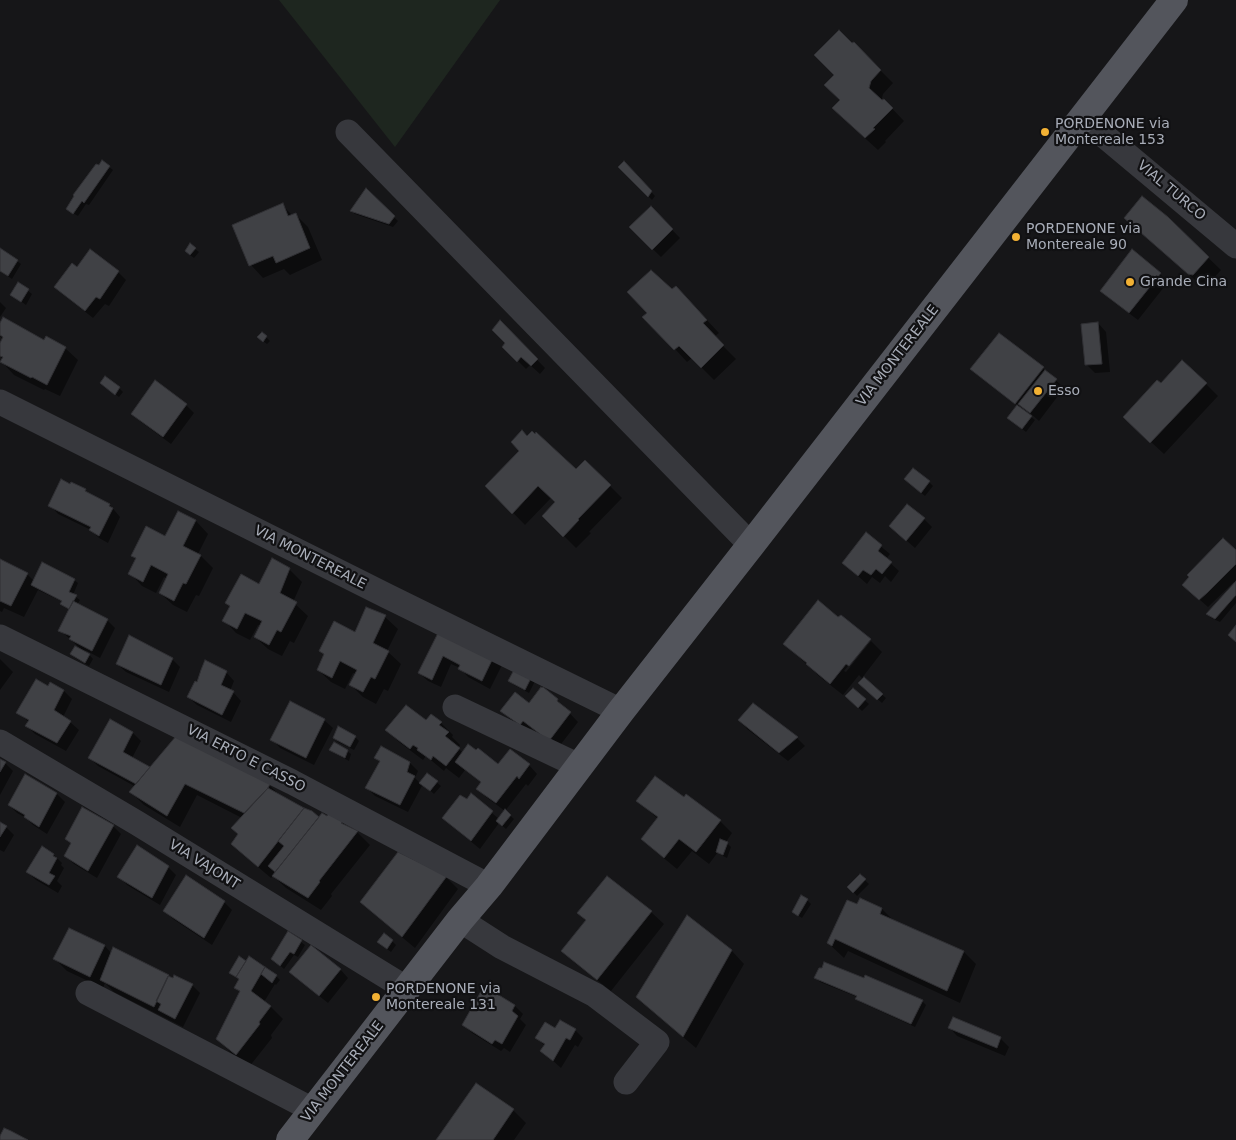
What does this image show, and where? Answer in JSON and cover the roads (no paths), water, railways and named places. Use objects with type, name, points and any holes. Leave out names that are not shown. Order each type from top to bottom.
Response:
[{"type":"main road","name":"VIA MONTEREALE","points":[[290,1140],[460,920],[489,886],[621,712],[1174,0]]},
{"type":"street","name":"VIAL TURCO","points":[[1083,118],[1236,246]]},
{"type":"street","points":[[348,132],[752,545]]},
{"type":"street","name":"VIA MONTEREALE","points":[[0,402],[621,712]]},
{"type":"street","name":"VIA ERTO E CASSO","points":[[0,637],[292,782],[489,886]]},
{"type":"street","points":[[455,707],[580,766]]},
{"type":"street","name":"VIA VAJONT","points":[[0,742],[137,823],[407,989]]},
{"type":"street","points":[[460,920],[502,946],[595,995],[657,1042],[626,1082]]},
{"type":"street","points":[[88,993],[313,1110]]},
{"type":"place","name":"PORDENONE via Montereale 153","points":[[1045,132]]},
{"type":"place","name":"PORDENONE via Montereale 90","points":[[1016,237]]},
{"type":"place","name":"Grande Cina","points":[[1130,282]]},
{"type":"place","name":"Esso","points":[[1038,391]]},
{"type":"place","name":"PORDENONE via Montereale 131","points":[[376,997]]}]
